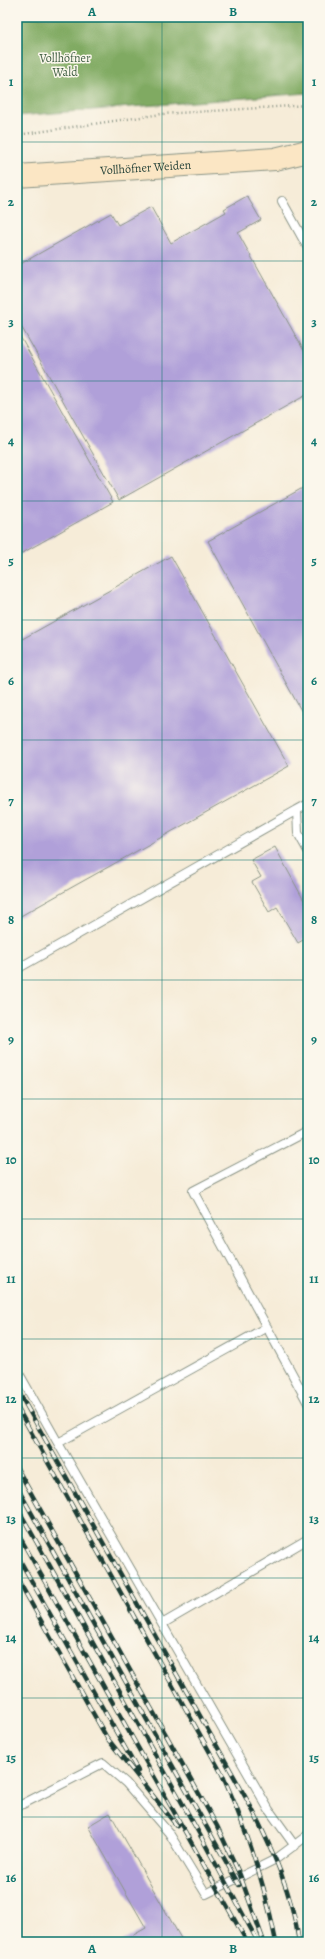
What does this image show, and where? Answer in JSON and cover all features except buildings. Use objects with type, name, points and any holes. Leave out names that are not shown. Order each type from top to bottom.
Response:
[{"type":"main road","name":"Vollhöfner Weiden","points":[[17,176],[274,159],[308,152]]},
{"type":"main road","name":"Vollhöfner Weiden","points":[[274,159],[308,164]]},
{"type":"lane","points":[[282,201],[308,248]]},
{"type":"lane","points":[[17,969],[308,804]]},
{"type":"lane","points":[[297,810],[298,833],[308,851]]},
{"type":"lane","points":[[308,1131],[193,1191],[308,1404]]},
{"type":"lane","points":[[58,1443],[267,1328]]},
{"type":"lane","points":[[17,1370],[269,1810],[295,1846]]},
{"type":"lane","points":[[162,1624],[308,1539]]},
{"type":"lane","points":[[17,1807],[103,1763],[126,1783],[169,1834],[206,1894],[240,1875],[270,1862],[295,1846],[308,1835]]},
{"type":"path","points":[[17,135],[162,114],[308,105]]},
{"type":"green space","name":"Vollhöfner Wald","points":[[17,17],[308,17],[308,93],[17,116]]},
{"type":"railway","points":[[17,1389],[251,1807],[267,1840],[287,1889],[299,1942]]},
{"type":"railway","points":[[17,1407],[222,1774],[254,1856],[272,1921],[276,1942]]},
{"type":"railway","points":[[17,1468],[217,1826],[240,1875],[264,1942]]},
{"type":"railway","points":[[17,1487],[239,1885]]},
{"type":"railway","points":[[17,1507],[258,1942]]},
{"type":"railway","points":[[17,1532],[247,1942]]},
{"type":"railway","points":[[17,1555],[138,1771]]},
{"type":"railway","points":[[17,1578],[107,1738],[177,1826]]}]
